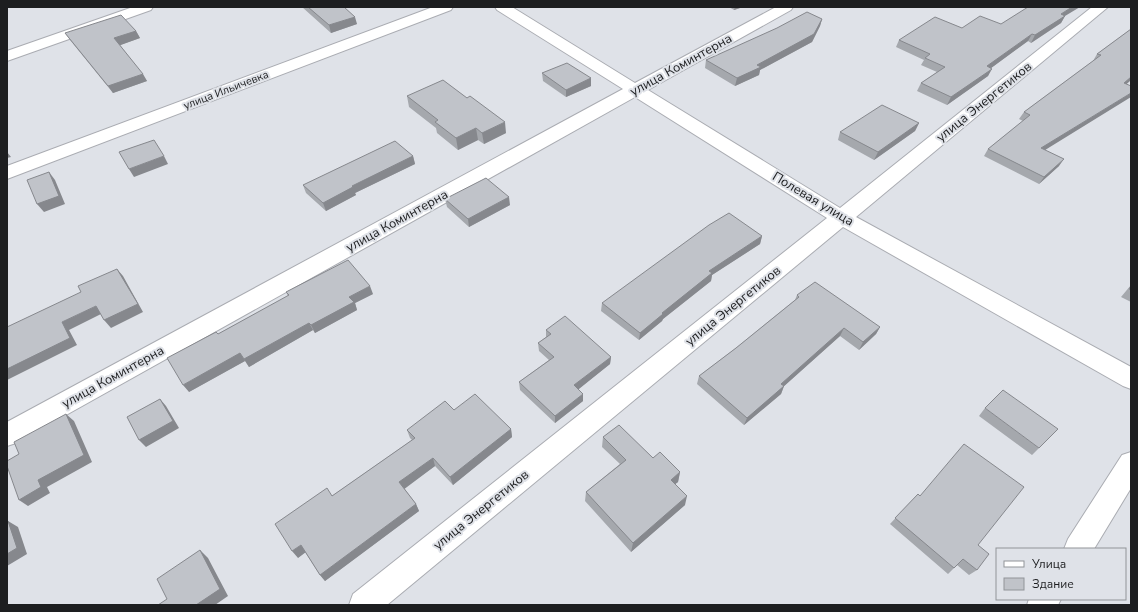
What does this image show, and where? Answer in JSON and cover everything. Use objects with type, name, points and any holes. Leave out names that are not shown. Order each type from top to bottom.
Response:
[{"type":"street","points":[[7,56],[146,7]]},
{"type":"street","name":"улица Ильичевка","points":[[7,173],[446,7]]},
{"type":"street","name":"Полевая улица","points":[[502,7],[842,218],[1131,379]]},
{"type":"street","name":"улица Коминтерна","points":[[7,435],[786,7]]},
{"type":"street","name":"улица Энергетиков","points":[[364,605],[1101,7]]},
{"type":"street","points":[[1079,548],[1131,464]]},
{"type":"building","points":[[308,7],[344,7],[355,17],[329,25]]},
{"type":"building","points":[[1028,7],[1072,7],[1061,14],[1065,16],[1035,35],[1032,34],[987,66],[992,69],[951,97],[921,83],[945,67],[925,58],[930,54],[899,40],[935,17],[962,28],[980,16],[1001,24]]},
{"type":"building","points":[[807,12],[822,19],[814,34],[757,65],[761,67],[737,78],[706,60],[777,28]]},
{"type":"building","points":[[121,15],[136,31],[114,38],[143,74],[108,86],[65,33]]},
{"type":"building","points":[[1131,29],[1131,77],[1124,83],[1131,86],[1131,93],[1041,148],[1064,159],[1044,177],[988,149],[1030,115],[1024,112],[1101,55],[1097,54]]},
{"type":"building","points":[[567,63],[591,78],[566,90],[542,73]]},
{"type":"building","points":[[443,80],[467,98],[470,96],[505,122],[482,133],[476,128],[456,138],[435,122],[438,120],[407,96]]},
{"type":"building","points":[[882,105],[919,123],[878,152],[840,132]]},
{"type":"building","points":[[154,140],[164,156],[129,169],[119,152]]},
{"type":"building","points":[[395,141],[413,156],[352,186],[353,187],[323,203],[303,185]]},
{"type":"building","points":[[49,172],[59,196],[37,204],[27,180]]},
{"type":"building","points":[[486,178],[509,197],[468,219],[445,199]]},
{"type":"building","points":[[729,213],[762,236],[709,271],[712,273],[662,313],[663,314],[640,333],[602,303],[709,225]]},
{"type":"building","points":[[348,260],[370,286],[349,297],[354,302],[311,325],[309,323],[244,359],[240,353],[183,385],[167,358],[216,332],[218,334],[289,295],[286,292]]},
{"type":"building","points":[[117,269],[138,304],[104,320],[96,306],[62,322],[70,338],[7,369],[7,327],[81,292],[78,286]]},
{"type":"building","points":[[815,282],[880,327],[863,342],[844,328],[781,384],[784,386],[747,418],[699,376],[799,297],[797,295]]},
{"type":"building","points":[[565,316],[611,357],[574,385],[583,394],[555,416],[519,382],[554,357],[538,343],[551,334],[546,330]]},
{"type":"building","points":[[1003,390],[1058,429],[1039,448],[985,408]]},
{"type":"building","points":[[475,394],[511,429],[450,477],[433,458],[399,482],[416,504],[320,575],[301,545],[292,551],[275,524],[327,488],[332,496],[415,438],[407,430],[445,401],[454,410]]},
{"type":"building","points":[[160,399],[173,421],[139,440],[127,417]]},
{"type":"building","points":[[66,414],[84,455],[38,480],[41,487],[19,500],[7,466],[7,461],[19,454],[14,442]]},
{"type":"building","points":[[619,425],[653,458],[660,452],[680,472],[671,480],[687,496],[633,543],[586,492],[626,460],[603,437]]},
{"type":"building","points":[[964,444],[1024,487],[978,545],[989,554],[977,570],[963,559],[954,568],[895,518],[918,494],[920,496]]},
{"type":"building","points":[[8,521],[17,548],[7,554],[7,522]]},
{"type":"building","points":[[200,550],[220,589],[196,605],[158,605],[167,599],[157,579]]}]
